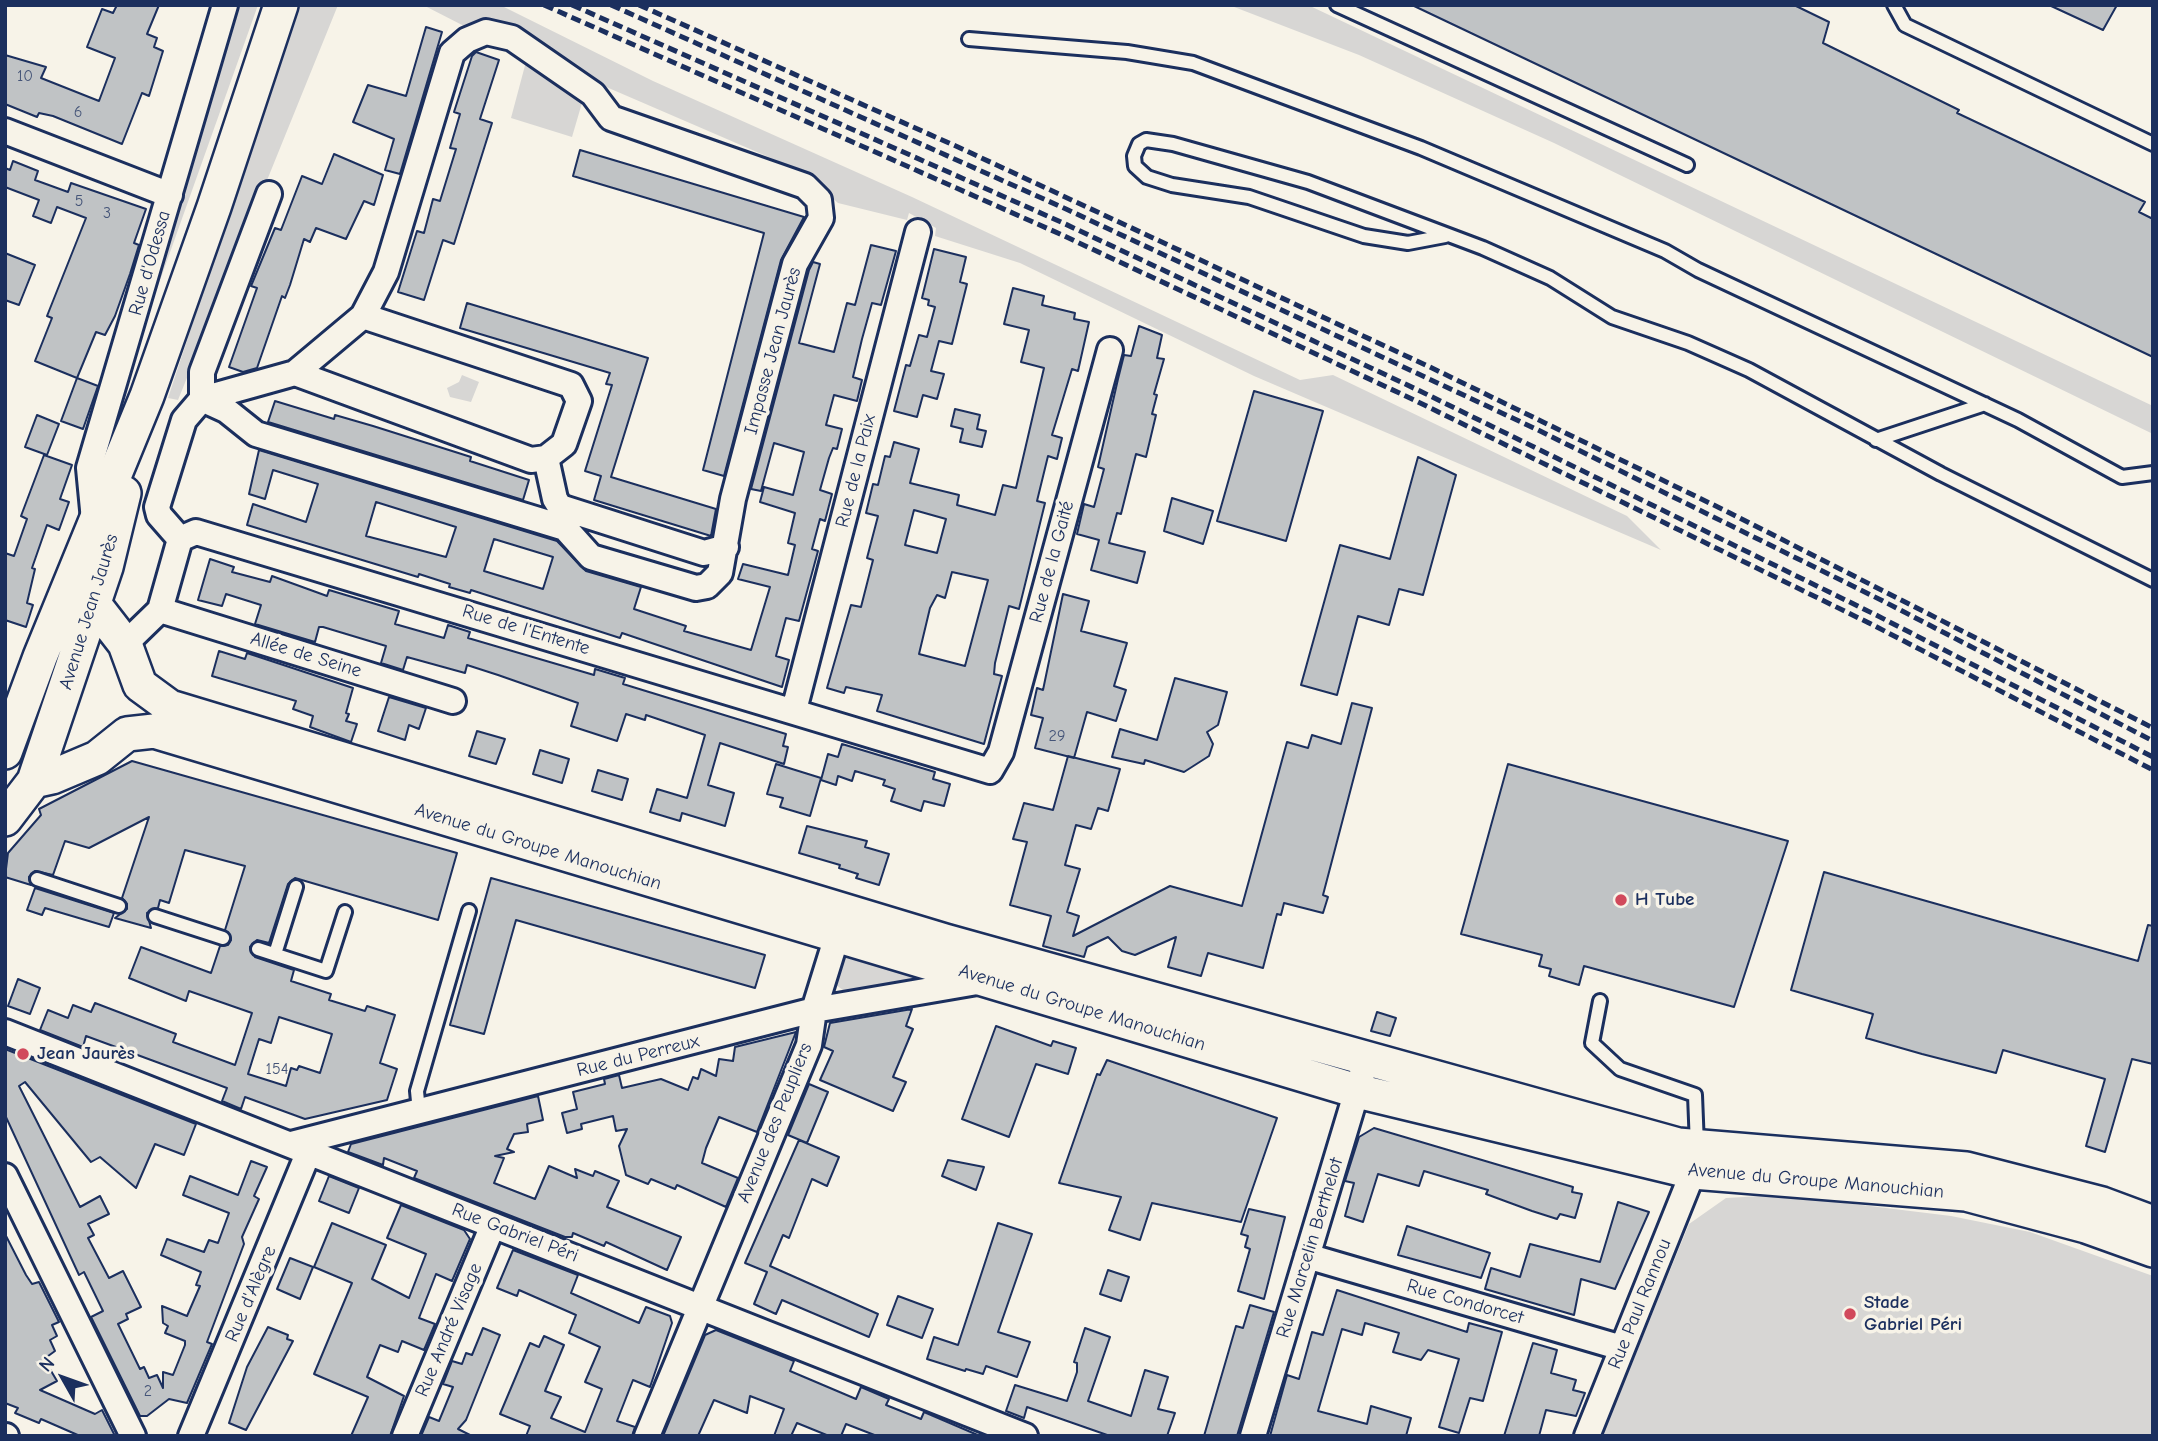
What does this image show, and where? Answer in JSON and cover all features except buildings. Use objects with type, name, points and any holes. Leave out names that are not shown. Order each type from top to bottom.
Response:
[{"type":"street","name":"Rue d'Odessa","points":[[94,522],[89,468],[225,5]]},
{"type":"street","name":"Avenue Jean Jaurès","points":[[5,752],[40,657],[147,396],[281,5]]},
{"type":"street","name":"Impasse Jean Jaurès","points":[[486,32],[512,38],[593,94],[611,118],[805,186],[819,200],[821,218],[795,264],[733,499],[720,573],[707,586],[696,588],[591,557],[565,528],[256,434],[226,410],[202,399],[295,373],[363,316],[386,272],[452,53],[467,40],[486,32]]},
{"type":"street","points":[[5,131],[170,195]]},
{"type":"street","points":[[125,644],[160,610],[180,538],[159,516],[157,507],[184,420],[202,399],[202,372],[270,194]]},
{"type":"street","name":"Rue de la Paix","points":[[794,710],[918,232]]},
{"type":"street","points":[[295,373],[531,460],[546,458],[564,444],[579,401],[571,385],[363,316]]},
{"type":"street","name":"Rue de la Gaité","points":[[990,771],[1001,752],[1110,350]]},
{"type":"street","name":"Avenue Jean Jaurès","points":[[5,819],[34,781],[94,604],[106,567],[147,396]]},
{"type":"street","points":[[546,458],[555,499],[560,508],[704,553],[726,547]]},
{"type":"street","name":"Rue de l'Entente","points":[[180,538],[196,532],[990,771]]},
{"type":"street","points":[[40,657],[41,687],[23,740],[26,767],[34,781],[52,777],[97,758],[127,734],[136,713],[140,685],[125,644],[94,604],[59,613]]},
{"type":"street","name":"Allée de Seine","points":[[160,610],[453,701]]},
{"type":"street","name":"Avenue du Groupe Manouchian","points":[[140,685],[170,707],[945,941],[1362,1075]]},
{"type":"street","name":"Avenue du Groupe Manouchian","points":[[127,734],[154,731],[987,981],[1695,1159],[1966,1194],[2086,1226],[2153,1250]]},
{"type":"street","name":"Avenue des Peupliers","points":[[647,1436],[809,1045],[814,1010],[837,936]]},
{"type":"street","name":"Rue du Perreux","points":[[300,1148],[419,1112],[814,1010],[987,981]]},
{"type":"street","name":"Rue Gabriel Péri","points":[[5,1032],[700,1305],[1025,1436]]},
{"type":"street","name":"Rue Marcelin Berthelot","points":[[1253,1436],[1362,1075]]},
{"type":"street","name":"Rue d'Alègre","points":[[191,1436],[300,1148]]},
{"type":"street","name":"Avenue du Groupe Manouchian","points":[[1695,1159],[1966,1169],[2102,1205],[2153,1223]]},
{"type":"street","name":"Rue Paul Rannou","points":[[1587,1436],[1695,1159]]},
{"type":"street","points":[[5,1176],[133,1436]]},
{"type":"street","name":"Rue André Visage","points":[[405,1436],[493,1225]]},
{"type":"street","name":"Rue Condorcet","points":[[1307,1256],[1622,1348]]},
{"type":"lane","points":[[1338,5],[1688,165]]},
{"type":"lane","points":[[1894,5],[1905,25],[2153,144]]},
{"type":"lane","points":[[969,39],[1127,52],[1194,63],[1421,148],[1665,251],[1698,270],[2047,434],[2122,477],[2153,473]]},
{"type":"lane","points":[[1445,236],[1408,243],[1364,236],[1249,197],[1147,177],[1135,166],[1134,156],[1139,144],[1146,140],[1173,144],[1308,182],[1423,224],[1445,236],[1483,248],[1550,278],[1612,317],[1688,343],[1749,370],[1876,440],[2153,580]]},
{"type":"lane","points":[[1876,440],[1985,404]]},
{"type":"lane","points":[[37,879],[119,906]]},
{"type":"lane","points":[[275,954],[296,887]]},
{"type":"lane","points":[[419,1112],[417,1091],[469,911]]},
{"type":"lane","points":[[258,948],[326,971],[345,912]]},
{"type":"lane","points":[[155,916],[223,938]]},
{"type":"lane","points":[[1600,1001],[1592,1043],[1620,1069],[1695,1094],[1695,1159]]},
{"type":"shaded area","points":[[232,5],[258,5],[110,421]]},
{"type":"shaded area","points":[[298,5],[338,5],[178,400],[168,398]]},
{"type":"shaded area","points":[[423,5],[500,5],[653,81],[912,197],[1300,380],[1333,375],[1627,516],[1661,550],[1254,376],[1020,263],[935,236],[936,228],[909,213],[907,220],[838,203],[801,171],[597,83],[500,26],[478,20],[466,27]]},
{"type":"shaded area","points":[[1229,5],[1308,5],[2153,406],[2153,434],[1554,143],[1359,55]]},
{"type":"shaded area","points":[[527,58],[584,96],[572,137],[511,118]]},
{"type":"shaded area","points":[[462,375],[479,382],[471,402],[450,397],[447,388],[459,382]]},
{"type":"shaded area","points":[[848,950],[929,979],[847,993],[836,985]]},
{"type":"shaded area","points":[[1780,1195],[1951,1216],[2030,1232],[2153,1276],[2153,1436],[1602,1436],[1689,1224],[1726,1198]]},
{"type":"railway","points":[[544,5],[1060,234],[1412,399],[1871,624],[2153,770]]},
{"type":"railway","points":[[572,5],[1061,222],[1420,391],[1876,615],[2153,757]]},
{"type":"railway","points":[[611,5],[1066,209],[1536,429],[1883,601],[2153,741]]},
{"type":"railway","points":[[639,5],[958,147],[1432,368],[1726,511],[2153,728]]},
{"type":"place","name":"H Tube","points":[[1621,900]]},
{"type":"place","name":"Jean Jaurès","points":[[23,1054]]},
{"type":"place","name":"Stade Gabriel Péri","points":[[1850,1314]]}]
